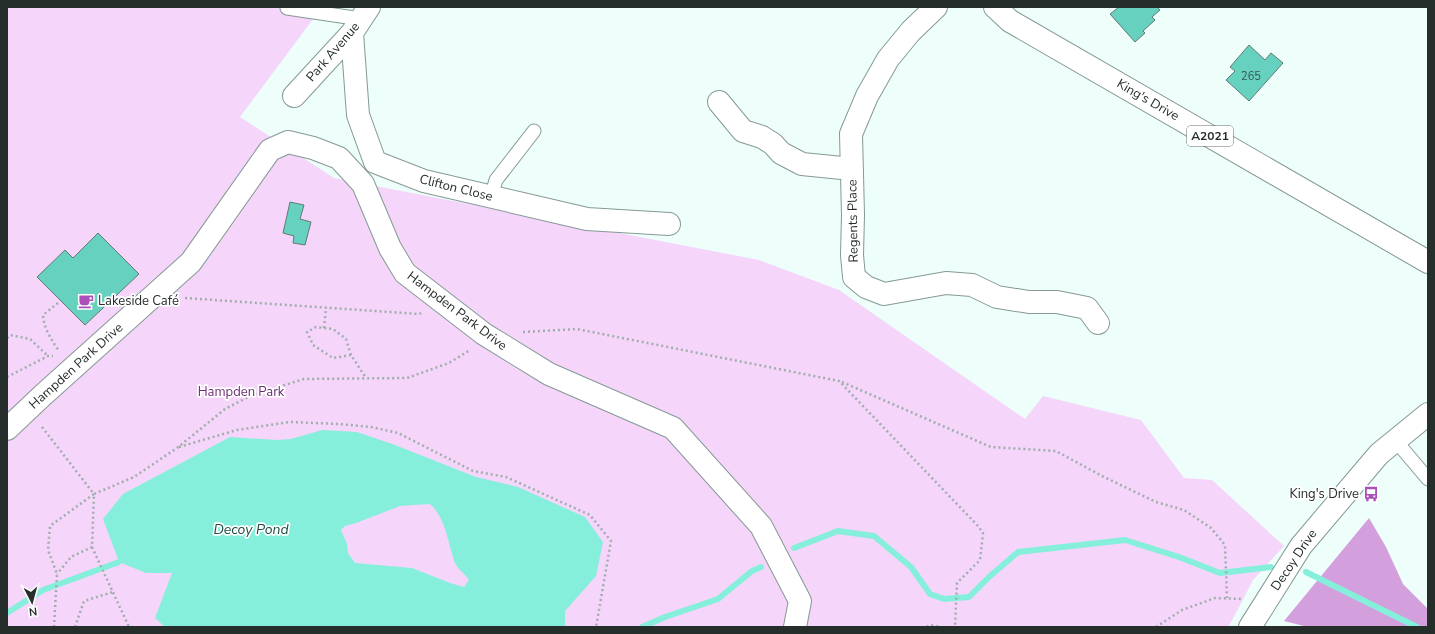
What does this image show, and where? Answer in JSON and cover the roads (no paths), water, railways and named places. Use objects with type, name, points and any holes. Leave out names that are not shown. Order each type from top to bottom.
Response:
[{"type":"street","name":"Regents Place","points":[[936,7],[911,31],[888,58],[867,96],[851,134],[852,255],[854,277],[866,287],[884,294],[946,283],[972,285],[997,297],[1029,302],[1058,302],[1087,308],[1098,323]]},
{"type":"street","name":"King's Drive","points":[[995,7],[1010,21],[1428,262]]},
{"type":"street","name":"Park Avenue","points":[[294,96],[361,20]]},
{"type":"street","name":"Clifton Close","points":[[361,20],[358,115],[375,162],[424,181],[587,219],[669,224]]},
{"type":"street","name":"Regents Place","points":[[719,102],[743,131],[762,137],[773,144],[781,152],[802,164],[852,169]]},
{"type":"street","name":"Hampden Park Drive","points":[[7,429],[191,262],[270,150],[288,142],[313,148],[339,158],[363,184],[390,248],[405,273],[484,334],[549,374],[673,428],[761,526],[800,601],[795,627]]},
{"type":"street","name":"Decoy Drive","points":[[1250,627],[1301,546],[1379,454],[1428,414]]},
{"type":"lane","points":[[287,8],[361,20]]},
{"type":"lane","points":[[491,197],[496,180],[534,131]]},
{"type":"lane","points":[[1395,440],[1428,479]]},
{"type":"water","name":"Decoy Pond","points":[[322,430],[357,432],[395,445],[476,477],[518,487],[585,517],[603,542],[596,576],[565,611],[565,627],[165,627],[155,618],[172,573],[146,573],[119,562],[103,519],[123,494],[230,437],[277,440],[291,439]],"holes":[[[430,504],[440,516],[455,563],[469,580],[464,587],[412,568],[355,563],[348,553],[347,544],[341,530],[345,526],[400,506]]]},
{"type":"waterway","points":[[794,548],[838,531],[874,536],[911,567],[930,594],[944,599],[969,597],[989,577],[1018,552],[1125,540],[1179,557],[1220,573],[1271,567]]},
{"type":"waterway","points":[[7,613],[43,590],[119,562]]},
{"type":"waterway","points":[[642,627],[665,617],[718,599],[752,571],[761,567]]},
{"type":"waterway","points":[[1306,572],[1417,627]]},
{"type":"place","name":"Lakeside Café","points":[[86,301]]},
{"type":"place","name":"King's Drive","points":[[1371,494]]},
{"type":"park label","name":"Hampden Park","points":[[241,392]]}]
